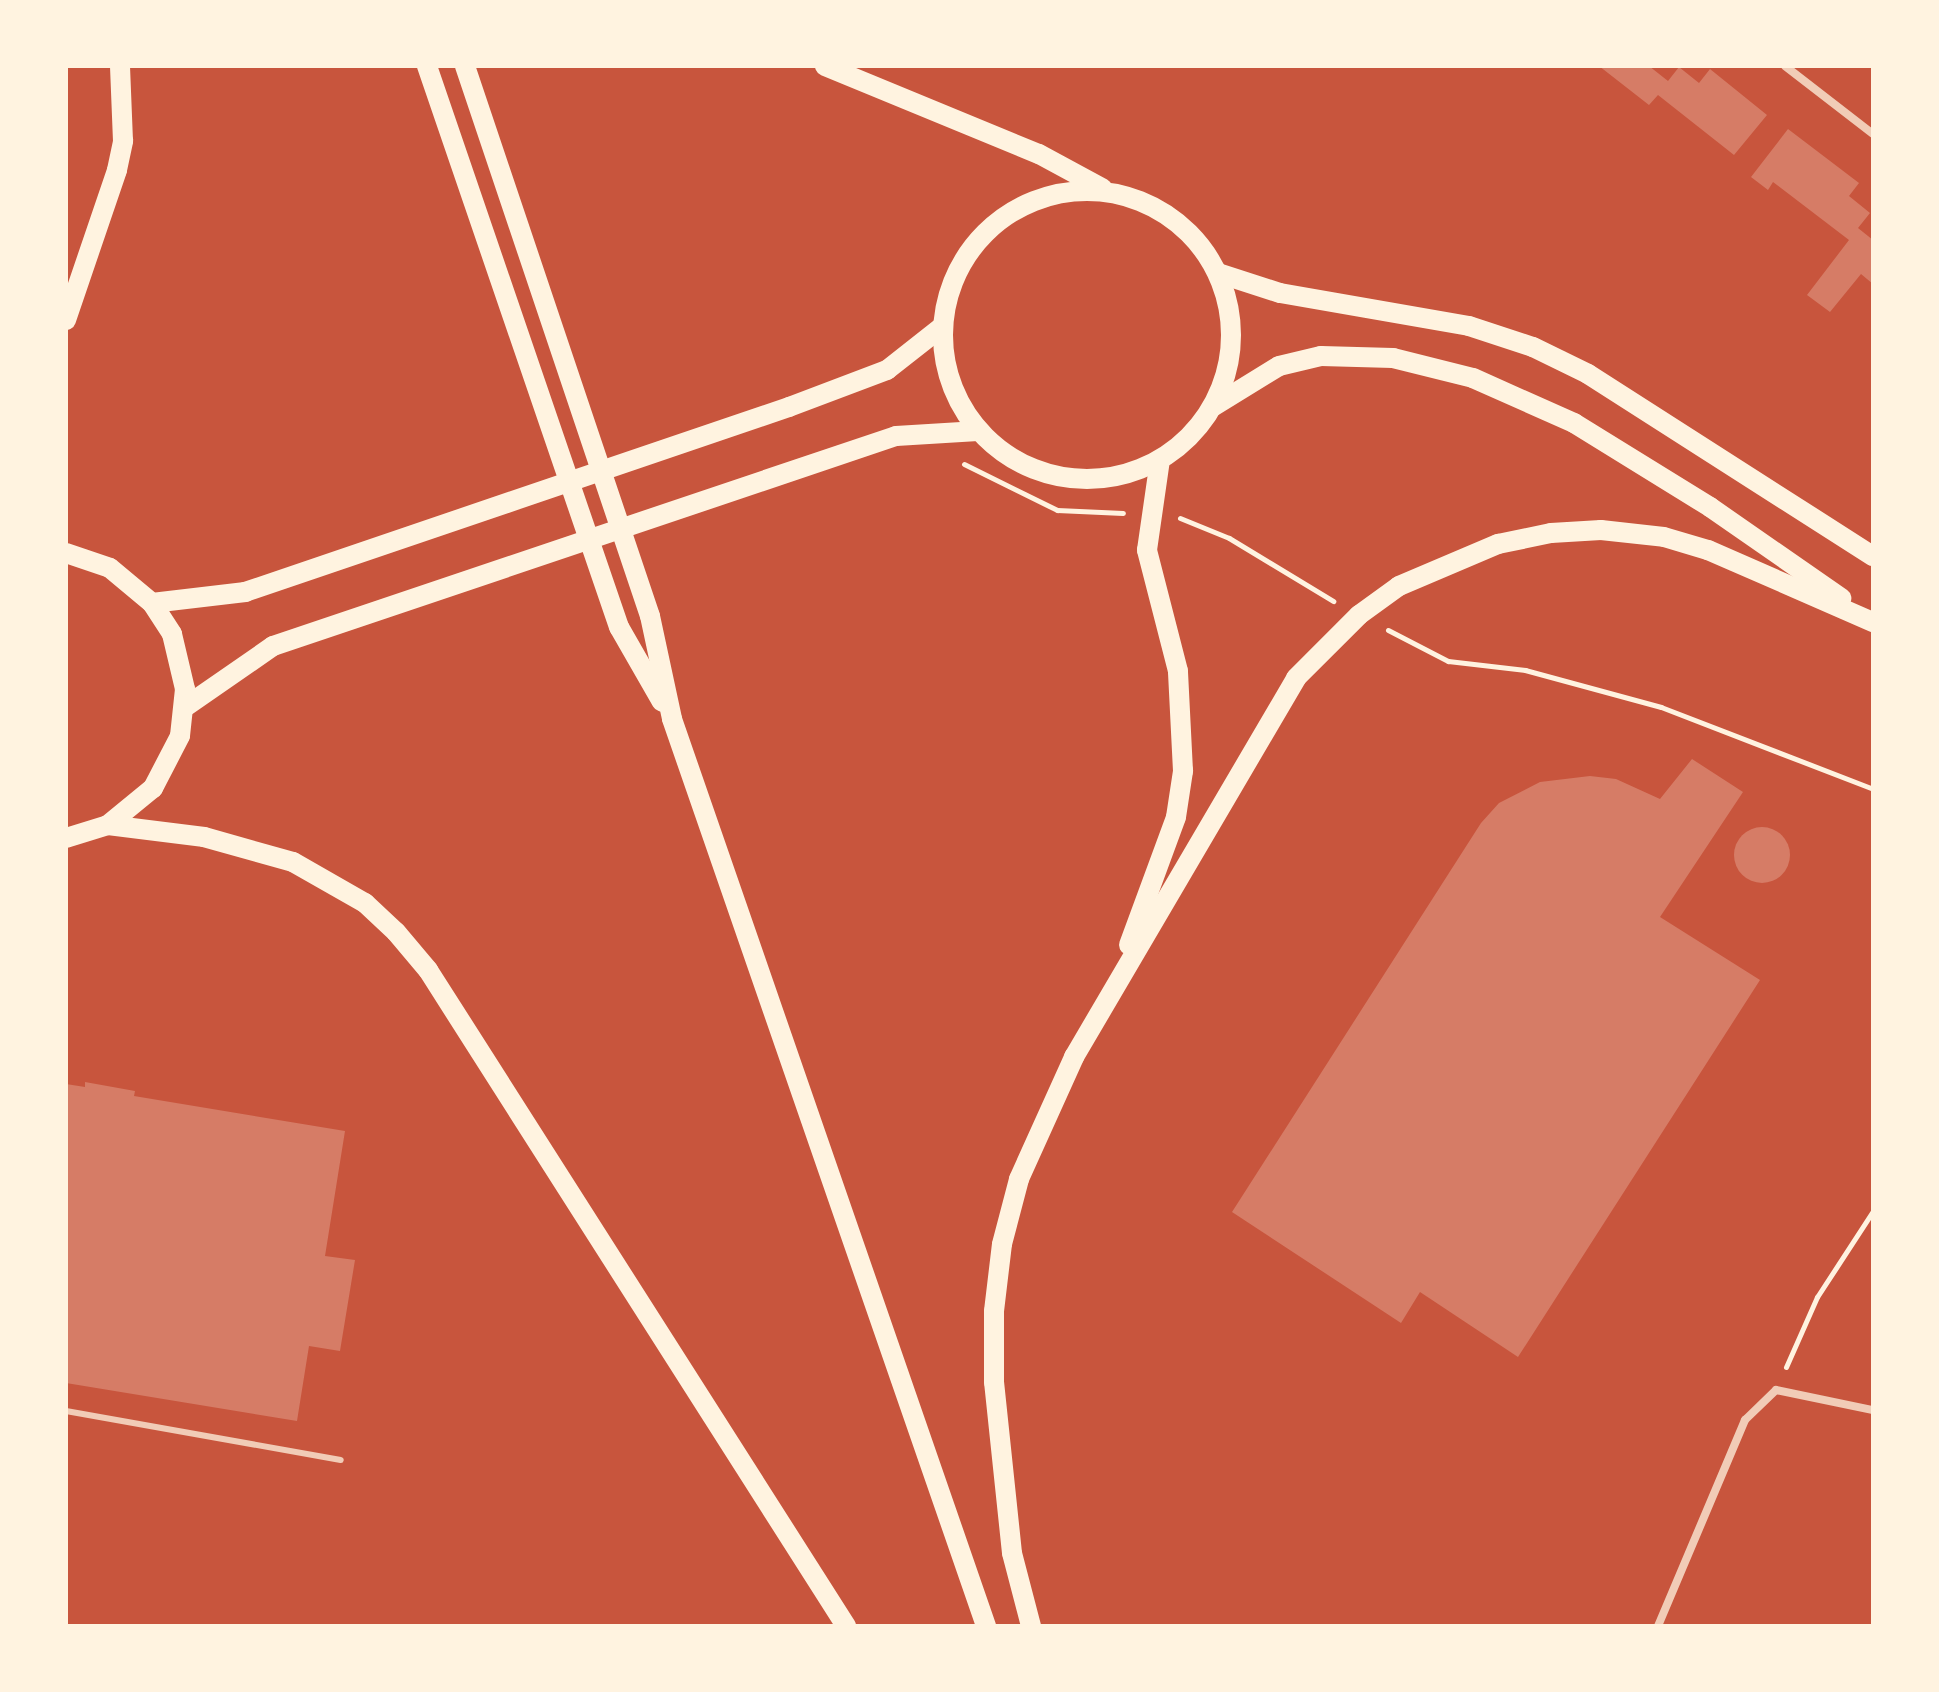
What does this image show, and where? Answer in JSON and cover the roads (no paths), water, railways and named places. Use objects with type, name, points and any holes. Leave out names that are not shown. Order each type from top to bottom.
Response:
[{"type":"main road","points":[[66,320],[117,170],[123,141],[120,66]]},
{"type":"main road","points":[[427,66],[619,627],[672,719]]},
{"type":"main road","points":[[465,66],[568,383],[650,616],[672,719],[986,1626]]},
{"type":"main road","points":[[825,66],[1039,154],[1110,192],[1165,213],[1198,243],[1218,273],[1228,308],[1231,344],[1228,366],[1211,409],[1186,440],[1160,460],[1107,478],[1069,479],[1011,458],[978,431],[951,385],[943,326],[960,265],[987,230],[1044,197],[1110,192]]},
{"type":"main road","points":[[1218,273],[1280,293],[1456,323],[1533,347],[1588,374],[1873,556]]},
{"type":"main road","points":[[152,603],[245,592],[789,407],[887,370],[943,326]]},
{"type":"main road","points":[[1211,409],[1279,366],[1321,356],[1393,358],[1473,378],[1574,423],[1710,507],[1873,621]]},
{"type":"main road","points":[[185,707],[233,669],[273,646],[896,436],[978,431]]},
{"type":"main road","points":[[1108,999],[1161,864],[1183,771],[1185,722],[1178,671],[1147,550],[1149,513],[1160,460]]},
{"type":"main road","points":[[1031,1626],[1012,1553],[999,1459],[995,1297],[1019,1179],[1067,1070],[1296,678],[1359,615],[1448,561],[1498,544],[1601,530],[1664,537],[1708,550],[1873,621]]},
{"type":"main road","points":[[66,553],[110,568],[152,603],[178,652],[185,707],[169,763],[132,809],[108,825],[66,838]]},
{"type":"main road","points":[[108,825],[204,837],[293,862],[365,903],[396,932],[428,970],[846,1626]]},
{"type":"street","points":[[1785,66],[1873,134]]},
{"type":"street","points":[[1658,1626],[1745,1420],[1776,1390],[1873,1410]]},
{"type":"lane","points":[[66,1411],[341,1460]]}]
